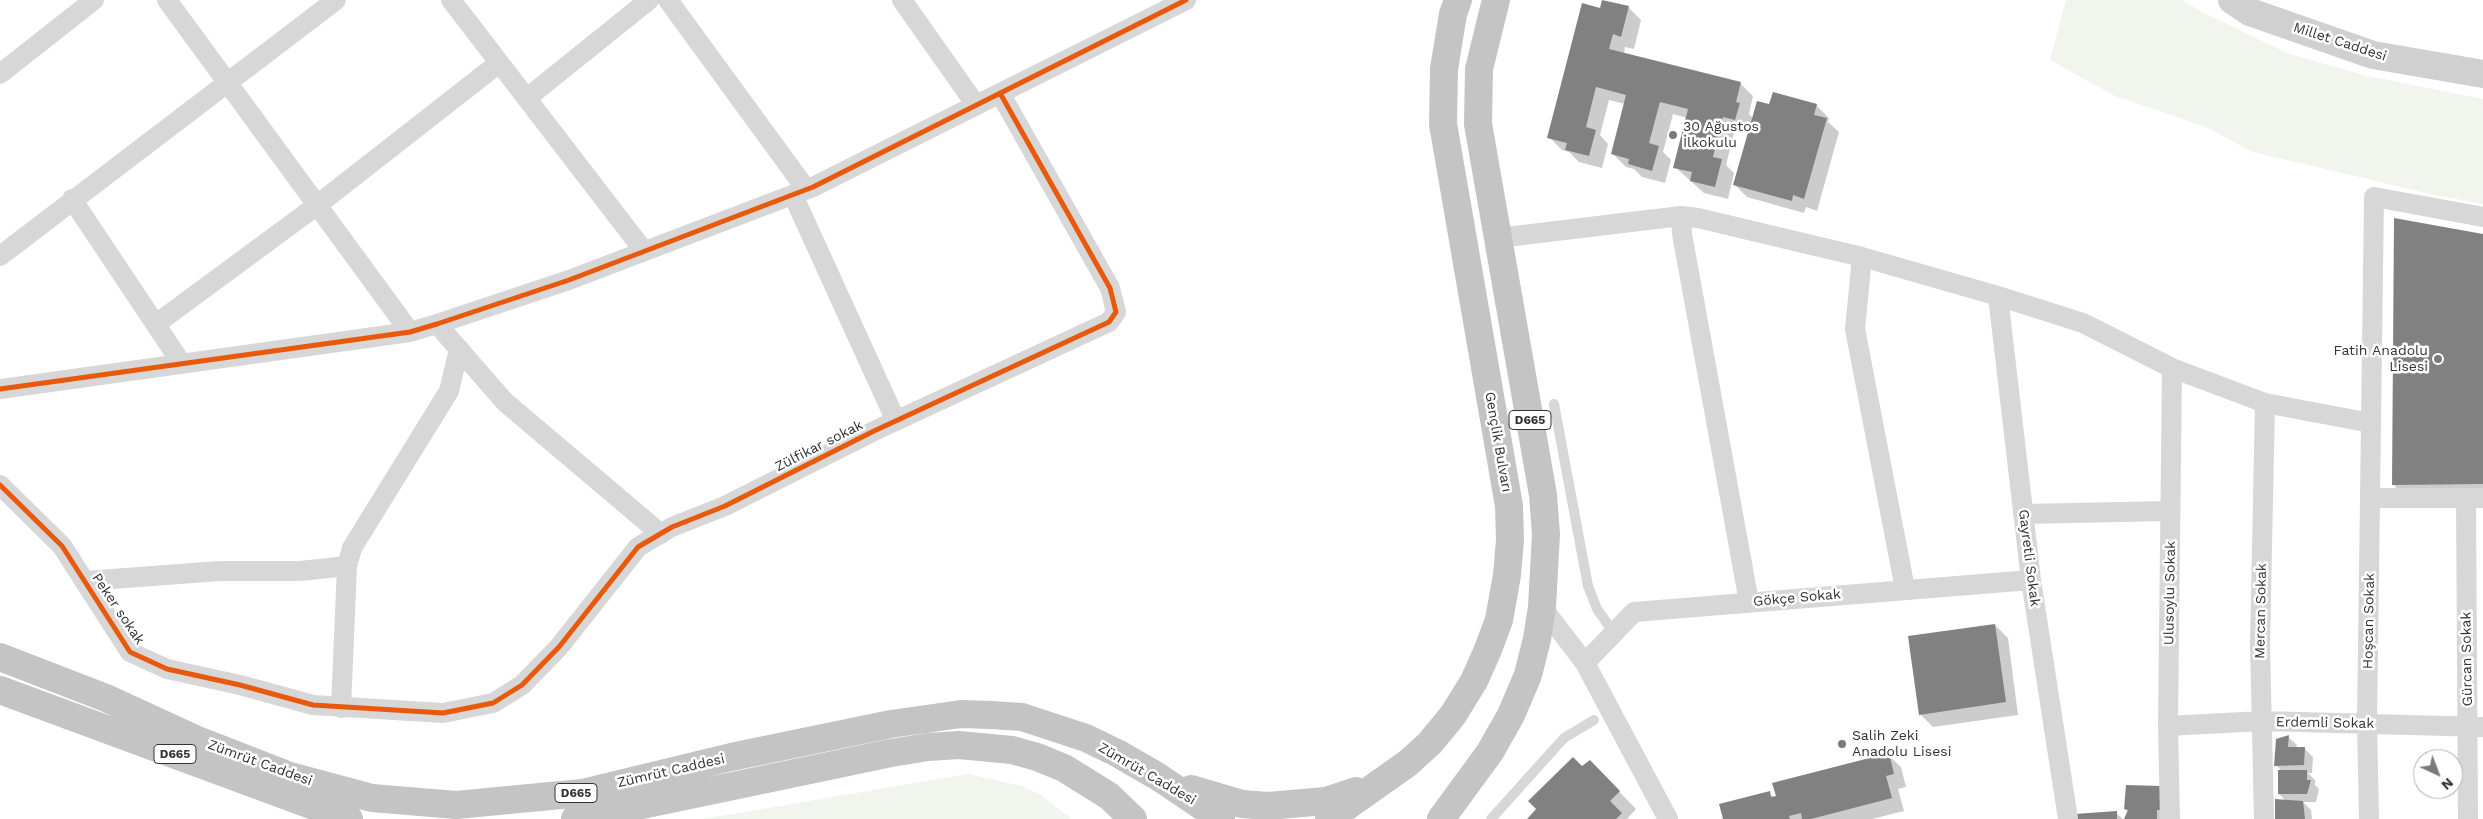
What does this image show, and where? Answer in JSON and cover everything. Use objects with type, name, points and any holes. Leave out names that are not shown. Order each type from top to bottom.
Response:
[{"type":"highway","name":"Gençlik Bulvarı","points":[[1329,819],[1408,764],[1430,743],[1453,715],[1474,681],[1487,652],[1499,620],[1507,575],[1510,540],[1509,506],[1443,124],[1444,69],[1453,14],[1458,0]]},
{"type":"highway","name":"D665","points":[[1441,819],[1490,752],[1511,715],[1528,675],[1538,639],[1542,607],[1546,534],[1544,495],[1478,124],[1479,69],[1496,0]]},
{"type":"highway","name":"Zümrüt Caddesi","points":[[0,657],[106,698],[195,739],[290,776],[372,798],[456,806],[582,792],[731,757],[923,718],[961,714],[1022,717],[1053,726],[1117,753],[1157,776],[1220,819]]},
{"type":"highway","name":"D665","points":[[0,690],[349,819]]},
{"type":"highway","name":"D665","points":[[575,819],[623,813],[928,747],[959,745],[1012,750],[1037,757],[1064,768],[1109,796],[1133,819]]},
{"type":"highway","points":[[1157,776],[1202,793],[1242,804],[1268,806],[1300,805],[1326,801],[1350,793],[1408,764]]},
{"type":"highway","points":[[1064,768],[1101,800],[1116,819]]},
{"type":"main road","name":"Millet Caddesi","points":[[2232,0],[2250,12],[2373,55],[2483,74]]},
{"type":"street","points":[[167,0],[410,332]]},
{"type":"street","points":[[0,256],[336,0]]},
{"type":"street","points":[[451,0],[644,251]]},
{"type":"street","points":[[526,98],[649,0]]},
{"type":"street","points":[[668,0],[799,192],[896,421]]},
{"type":"street","points":[[902,0],[976,105]]},
{"type":"street","points":[[0,389],[410,332],[436,324],[569,280],[799,192],[1186,0]]},
{"type":"street","points":[[0,74],[81,4]]},
{"type":"street","points":[[156,324],[316,206],[499,63]]},
{"type":"street","name":"Zülfikar sokak","points":[[341,708],[443,712],[493,703],[522,685],[559,647],[638,547],[661,534],[725,506],[896,421],[1109,322],[1116,312],[1110,288],[1000,93]]},
{"type":"street","name":"Hoşcan Sokak","points":[[2369,819],[2368,723],[2374,197],[2483,217]]},
{"type":"street","points":[[72,200],[182,364]]},
{"type":"street","points":[[1498,238],[1681,216],[1862,256],[1998,296],[2083,323],[2172,368],[2265,403],[2371,423]]},
{"type":"street","points":[[1681,216],[1682,234],[1749,602]]},
{"type":"street","points":[[1862,256],[1854,329],[1905,589]]},
{"type":"street","name":"Gayretli Sokak","points":[[1998,296],[2031,580],[2068,819]]},
{"type":"street","points":[[436,324],[505,402],[661,534]]},
{"type":"street","points":[[341,708],[347,566],[352,548],[450,391],[458,349]]},
{"type":"street","name":"Ulusoylu Sokak","points":[[2170,819],[2168,726],[2172,368]]},
{"type":"street","name":"Mercan Sokak","points":[[2264,819],[2260,644],[2265,403]]},
{"type":"street","name":"Peker sokak","points":[[0,485],[62,546],[130,652],[167,669],[240,685],[313,705],[341,708]]},
{"type":"street","points":[[2371,498],[2474,499]]},
{"type":"street","name":"Gürcan Sokak","points":[[2468,819],[2476,728],[2474,499]]},
{"type":"street","points":[[2023,514],[2170,511]]},
{"type":"street","points":[[85,581],[220,571],[300,571],[347,566]]},
{"type":"street","name":"Gökçe Sokak","points":[[1585,662],[1634,612],[2031,580]]},
{"type":"street","points":[[1542,607],[1585,662],[1668,819]]},
{"type":"street","name":"Erdemli Sokak","points":[[2168,726],[2262,721],[2476,728]]},
{"type":"lane","points":[[1554,404],[1588,586],[1596,609],[1614,633]]},
{"type":"lane","points":[[1491,819],[1564,738],[1594,720]]},
{"type":"shaded area","points":[[2066,0],[2182,0],[2202,12],[2287,53],[2363,75],[2483,99],[2483,204],[2435,195],[2253,152],[2206,127],[2115,96],[2050,60]]},
{"type":"shaded area","points":[[968,774],[1022,786],[1041,795],[1071,819],[703,819]]},
{"type":"building","points":[[1602,0],[1629,6],[1621,37],[1613,34],[1609,49],[1741,82],[1736,102],[1740,103],[1735,120],[1723,117],[1713,157],[1722,159],[1715,187],[1690,181],[1692,172],[1673,168],[1688,109],[1660,102],[1649,143],[1659,146],[1652,171],[1628,164],[1629,159],[1611,154],[1626,95],[1596,87],[1586,127],[1596,130],[1589,156],[1565,150],[1567,143],[1547,138],[1582,3],[1600,8]]},
{"type":"building","points":[[1773,92],[1817,104],[1814,115],[1827,118],[1804,199],[1793,195],[1792,201],[1733,185],[1757,101],[1769,104]]},
{"type":"building","name":"Fatih Anadolu Lisesi","points":[[2394,218],[2483,234],[2483,484],[2392,485]]},
{"type":"building","points":[[1995,624],[2006,702],[1919,715],[1908,636]]},
{"type":"building","points":[[2289,735],[2288,747],[2305,747],[2304,765],[2274,766],[2276,739]]},
{"type":"building","points":[[1889,753],[1894,774],[1886,776],[1892,798],[1811,819],[1802,819],[1801,813],[1789,816],[1790,819],[1723,819],[1719,804],[1770,791],[1771,797],[1776,796],[1772,783]]},
{"type":"building","points":[[1573,757],[1582,766],[1590,760],[1620,791],[1610,801],[1622,813],[1616,819],[1527,819],[1536,809],[1528,801]]},
{"type":"building","points":[[2278,770],[2307,770],[2307,780],[2311,780],[2307,794],[2278,794]]},
{"type":"building","points":[[2126,785],[2161,786],[2161,810],[2157,810],[2157,819],[2124,819],[2128,810],[2124,809]]},
{"type":"building","points":[[2275,799],[2303,801],[2305,819],[2275,819]]},
{"type":"building","points":[[2117,811],[2117,819],[2076,819],[2075,814]]},
{"type":"cycle path","points":[[0,389],[410,332],[437,324],[569,280],[813,187],[1186,0]]},
{"type":"cycle path","points":[[0,485],[62,546],[130,652],[167,669],[240,685],[313,705],[443,713],[493,703],[522,685],[559,647],[638,547],[672,527],[725,506],[874,431],[1109,322],[1116,312],[1110,288],[1000,93]]},
{"type":"place","name":"30 Ağustos İlkokulu","points":[[1673,135]]},
{"type":"place","name":"Fatih Anadolu Lisesi","points":[[2438,359]]},
{"type":"place","name":"Salih Zeki Anadolu Lisesi","points":[[1842,744]]}]
